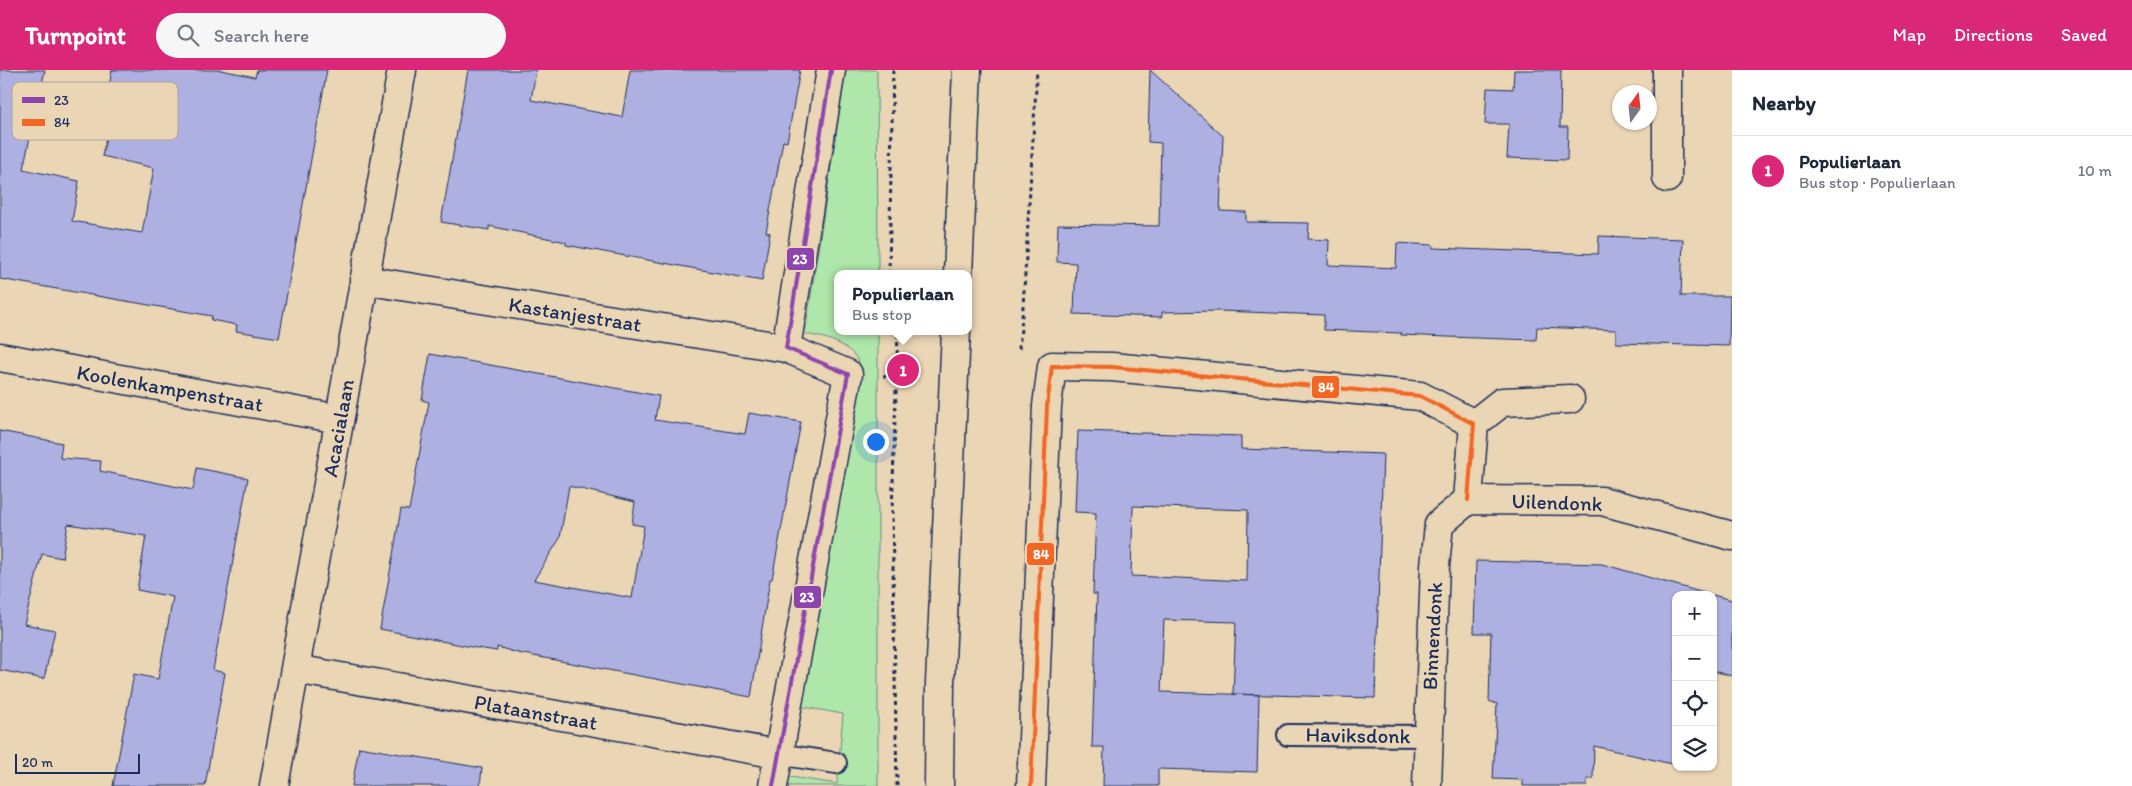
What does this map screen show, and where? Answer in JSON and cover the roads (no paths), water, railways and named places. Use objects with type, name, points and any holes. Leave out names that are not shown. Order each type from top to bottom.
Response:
[{"type":"street","name":"Acacialaan","points":[[274,786],[402,70]]},
{"type":"street","points":[[786,348],[831,70]]},
{"type":"street","points":[[958,270],[967,70]]},
{"type":"street","points":[[1666,178],[1667,70]]},
{"type":"street","name":"Kastanjestraat","points":[[364,280],[786,348],[848,374],[778,754]]},
{"type":"street","points":[[940,786],[940,683],[956,335]]},
{"type":"street","name":"Koolenkampenstraat","points":[[0,357],[340,420]]},
{"type":"street","points":[[1031,786],[1046,416],[1052,366],[1112,367],[1420,396],[1474,424]]},
{"type":"street","points":[[1468,500],[1474,424],[1502,402],[1570,399]]},
{"type":"street","name":"Uilendonk","points":[[1468,500],[1602,501],[1732,536]]},
{"type":"street","name":"Binnendonk","points":[[1427,786],[1435,566],[1439,524],[1468,500]]},
{"type":"street","name":"Plataanstraat","points":[[295,669],[778,754]]},
{"type":"street","points":[[773,786],[778,754]]},
{"type":"lane","name":"Haviksdonk","points":[[1288,735],[1428,736]]},
{"type":"lane","points":[[778,754],[836,763]]},
{"type":"place","name":"Populierlaan","points":[[903,370]]}]
